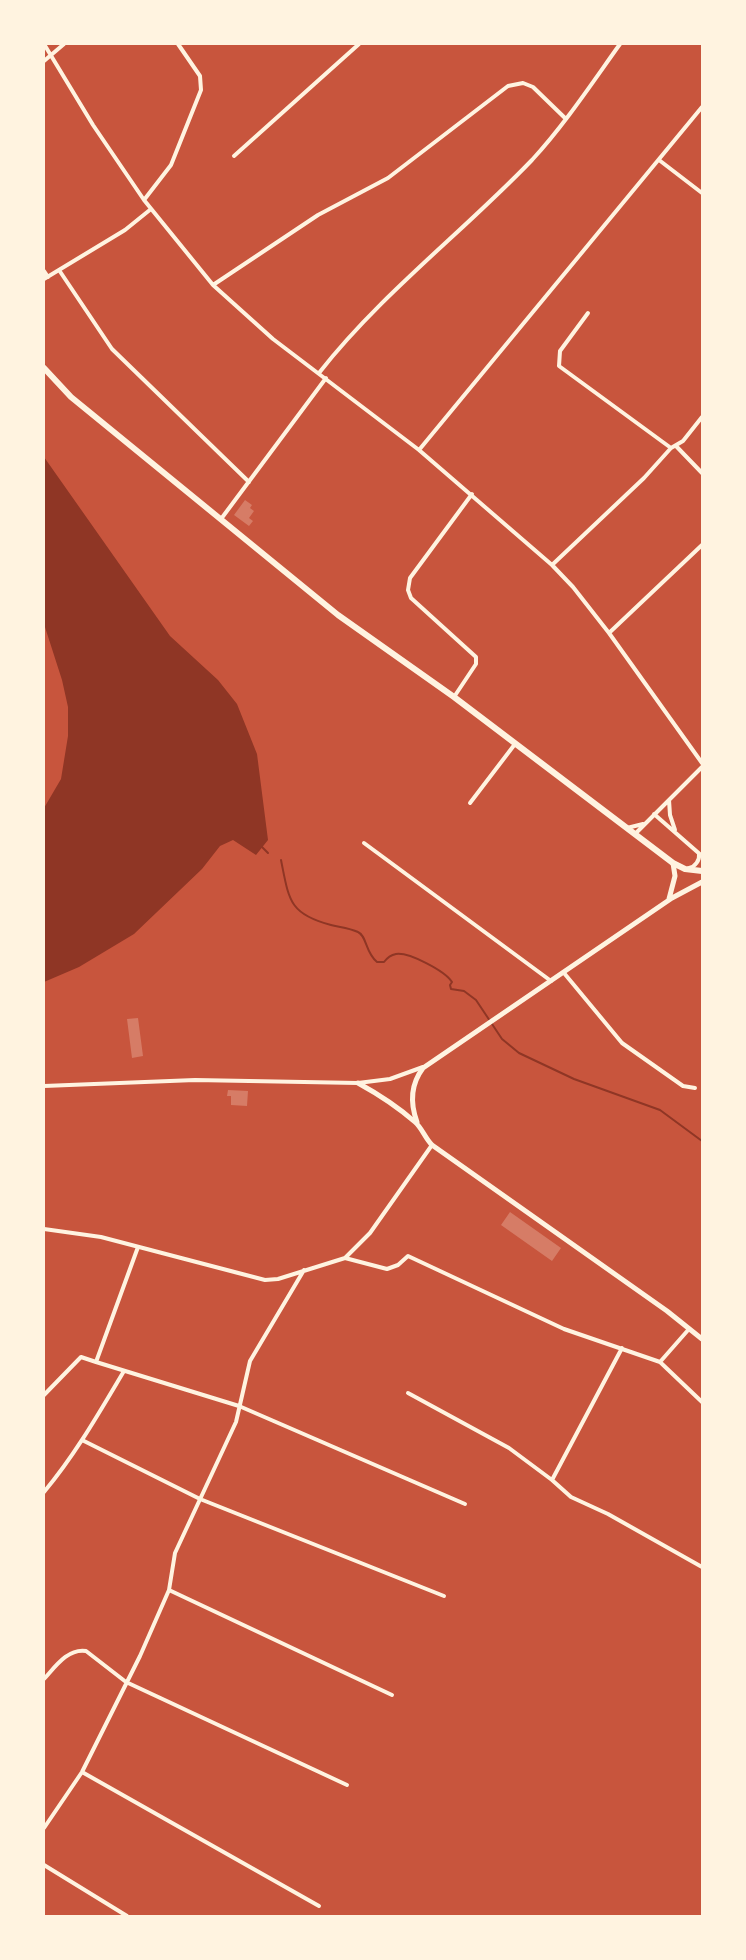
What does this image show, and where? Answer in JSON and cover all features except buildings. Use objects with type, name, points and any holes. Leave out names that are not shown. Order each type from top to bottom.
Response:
[{"type":"main road","points":[[44,368],[71,397],[338,615],[454,697],[673,863],[702,872]]},
{"type":"street","points":[[44,44],[93,124],[144,200],[213,285],[273,339],[472,494],[573,586],[609,633],[702,765],[634,835]]},
{"type":"street","points":[[44,61],[64,44]]},
{"type":"street","points":[[144,200],[171,165],[199,98],[202,83],[200,76],[178,44]]},
{"type":"street","points":[[234,156],[359,44]]},
{"type":"street","points":[[319,373],[368,318],[532,159],[566,119],[620,44]]},
{"type":"street","points":[[213,285],[318,216],[388,178],[508,87],[523,83],[528,85],[566,119]]},
{"type":"street","points":[[418,450],[702,107]]},
{"type":"street","points":[[659,160],[702,193]]},
{"type":"street","points":[[44,271],[46,278],[125,230],[151,209]]},
{"type":"street","points":[[59,270],[112,348],[249,482]]},
{"type":"street","points":[[588,314],[560,351],[559,366],[674,447],[702,473]]},
{"type":"street","points":[[221,519],[326,378]]},
{"type":"street","points":[[552,565],[674,447],[683,441],[702,417]]},
{"type":"street","points":[[454,697],[476,664],[476,657],[411,598],[408,590],[410,578],[472,494]]},
{"type":"street","points":[[609,633],[702,545]]},
{"type":"street","points":[[470,803],[516,744]]},
{"type":"street","points":[[669,799],[670,815],[676,833]]},
{"type":"street","points":[[654,814],[701,854],[692,868],[685,868]]},
{"type":"street","points":[[627,828],[644,824]]},
{"type":"street","points":[[364,843],[552,981]]},
{"type":"street","points":[[668,901],[675,876],[673,863]]},
{"type":"street","points":[[702,882],[668,901],[429,1064],[419,1072],[414,1084],[412,1103],[417,1124],[432,1145],[667,1311],[702,1339]]},
{"type":"street","points":[[564,973],[622,1042],[683,1086],[695,1089]]},
{"type":"street","points":[[44,1086],[195,1080],[358,1083],[398,1077],[429,1064]]},
{"type":"street","points":[[358,1083],[379,1095],[417,1124]]},
{"type":"street","points":[[44,1229],[101,1237],[265,1280],[278,1279],[345,1258],[370,1233],[432,1145]]},
{"type":"street","points":[[96,1362],[138,1247]]},
{"type":"street","points":[[345,1258],[387,1269],[398,1265],[408,1256],[564,1329],[660,1362],[702,1402]]},
{"type":"street","points":[[44,1828],[82,1772],[140,1656],[169,1590],[175,1553],[236,1422],[250,1361],[304,1270]]},
{"type":"street","points":[[660,1362],[690,1329]]},
{"type":"street","points":[[552,1480],[622,1348]]},
{"type":"street","points":[[44,1395],[81,1357],[239,1406],[465,1504]]},
{"type":"street","points":[[44,1492],[82,1440],[124,1371]]},
{"type":"street","points":[[408,1393],[509,1448],[572,1497],[608,1514],[702,1567]]},
{"type":"street","points":[[82,1440],[201,1499],[444,1596]]},
{"type":"street","points":[[169,1590],[392,1695]]},
{"type":"street","points":[[44,1679],[68,1654],[78,1650],[86,1651],[126,1682],[347,1785]]},
{"type":"street","points":[[82,1772],[319,1906]]},
{"type":"street","points":[[44,1864],[127,1917]]},
{"type":"shaded area","points":[[44,457],[170,636],[218,680],[237,704],[257,754],[268,840],[256,855],[233,840],[220,846],[202,869],[134,934],[79,967],[44,982],[44,808],[61,779],[68,736],[68,707],[44,624]]},
{"type":"waterway","points":[[262,847],[268,853]]},
{"type":"waterway","points":[[281,860],[289,895],[293,903],[307,916],[358,932],[377,962],[384,962],[392,955],[402,954],[435,968],[452,982],[451,989],[464,991],[476,1000],[502,1039],[519,1053],[574,1079],[660,1110],[702,1141]]}]
